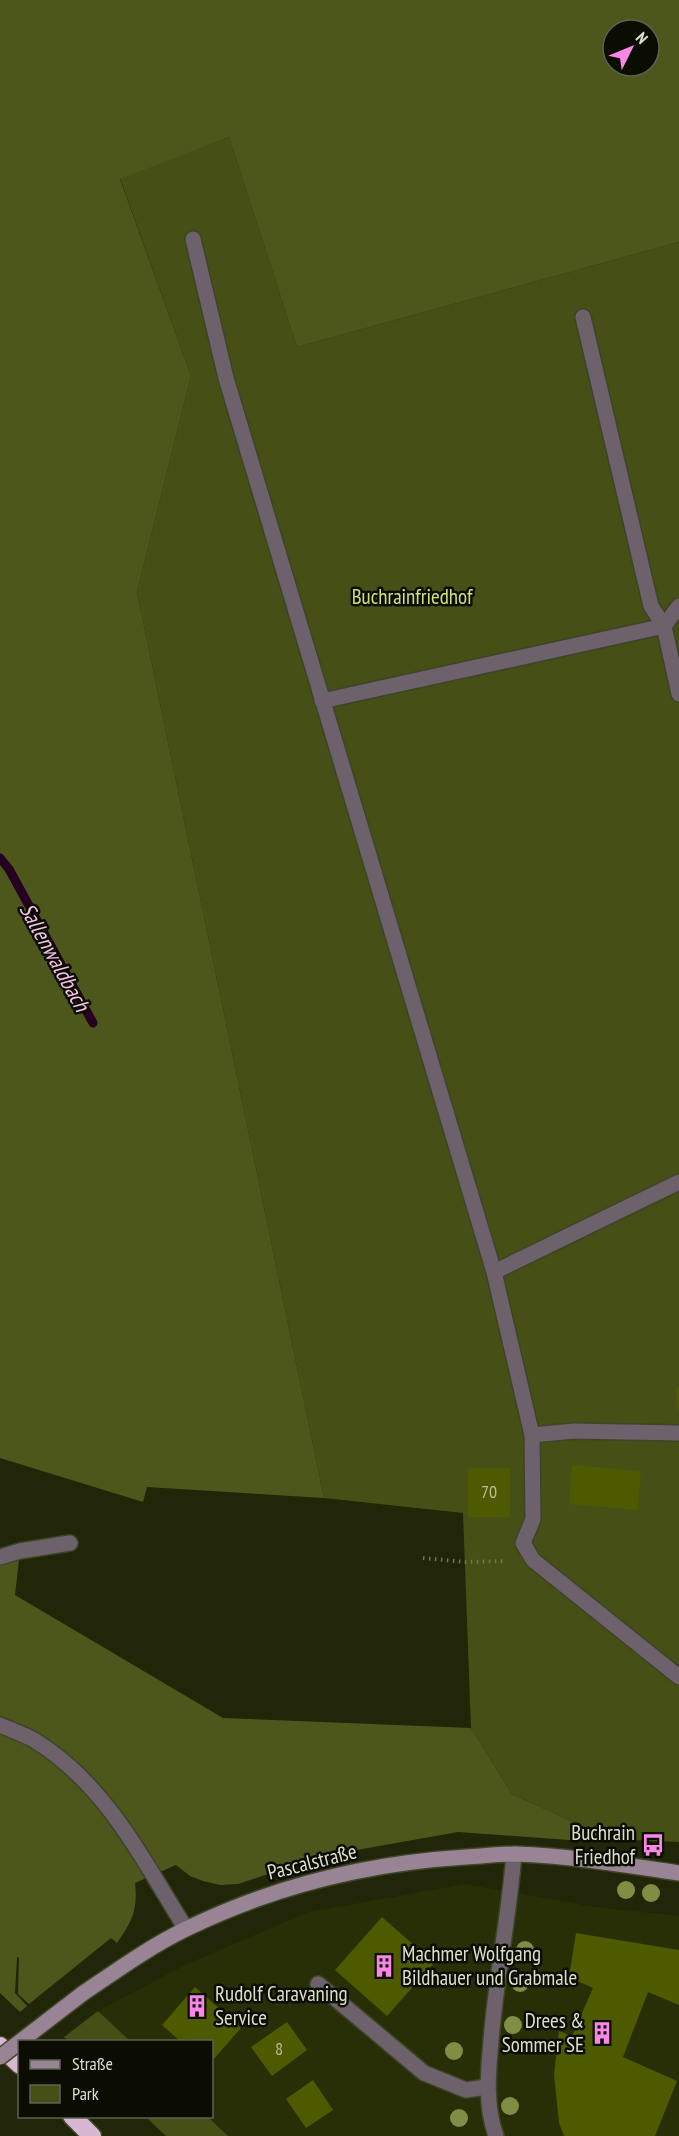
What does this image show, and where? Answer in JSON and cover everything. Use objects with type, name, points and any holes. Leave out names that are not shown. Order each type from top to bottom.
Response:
[{"type":"highway","points":[[0,2046],[18,2063]]},
{"type":"highway","points":[[74,2118],[92,2136]]},
{"type":"street","points":[[193,239],[226,378],[494,1272],[531,1435],[534,1519],[523,1543],[533,1560],[679,1677]]},
{"type":"street","points":[[583,317],[651,606],[663,626],[679,694]]},
{"type":"street","points":[[322,701],[663,626],[679,606]]},
{"type":"street","points":[[494,1272],[679,1182]]},
{"type":"street","points":[[531,1435],[574,1431],[679,1433]]},
{"type":"street","points":[[0,1557],[20,1551],[70,1543]]},
{"type":"street","points":[[0,1725],[33,1740],[61,1760],[102,1799],[143,1855],[186,1929]]},
{"type":"street","points":[[496,2136],[487,2086],[494,2002],[511,1899],[514,1854]]},
{"type":"street","name":"Pascalstraße","points":[[22,2040],[138,1955],[186,1929],[260,1897],[328,1877],[400,1863],[514,1854],[572,1857],[679,1874]]},
{"type":"street","points":[[318,1984],[424,2073],[466,2090],[487,2086]]},
{"type":"street","name":"Pascalstraße","points":[[0,2057],[18,2043]]},
{"type":"path","points":[[423,1558],[465,1562],[533,1560]]},
{"type":"shaded area","points":[[0,0],[679,0],[679,242],[297,347],[229,137],[120,179],[191,376],[137,592],[324,1498],[147,1487],[143,1502],[0,1458]]},
{"type":"shaded area","points":[[20,1551],[15,1595],[223,1718],[471,1728],[512,1794],[610,1839],[569,1840],[458,1832],[323,1856],[238,1884],[220,1885],[203,1881],[190,1876],[176,1865],[135,1883],[136,1901],[133,1915],[117,1943],[111,1938],[29,2004],[18,1994],[19,1958],[17,1957],[15,1993],[27,2006],[20,2012],[0,1993],[0,1561]]},
{"type":"shaded area","points":[[465,1884],[595,1907],[679,1916],[679,2136],[228,2136],[209,2118],[213,2118],[213,2040],[129,2040],[98,2011],[187,1964],[309,1912]]},
{"type":"green space","name":"Buchrainfriedhof","points":[[229,137],[297,347],[679,242],[679,1842],[610,1839],[512,1794],[471,1728],[463,1513],[324,1498],[137,592],[191,376],[120,178]]},
{"type":"green space","points":[[98,2011],[129,2040],[68,2040],[64,2037]]},
{"type":"green space","points":[[147,2118],[209,2118],[228,2136],[166,2136]]},
{"type":"building","points":[[676,1387],[679,1387],[679,1409],[677,1409]]},
{"type":"building","points":[[572,1465],[641,1471],[638,1510],[569,1504]]},
{"type":"building","points":[[468,1468],[510,1468],[510,1517],[468,1517]]},
{"type":"building","name":"Machmer Wolfgang Bildhauer und Grabmale","points":[[382,1917],[434,1963],[387,2016],[335,1970]]},
{"type":"building","name":"Drees & Sommer SE","points":[[576,1933],[679,1950],[679,2005],[648,1992],[623,2057],[677,2081],[655,2136],[564,2136],[559,2123],[554,2075],[559,2031],[572,2036],[593,1988],[569,1977]]},
{"type":"building","name":"Rudolf Caravaning Service","points":[[195,1987],[241,2028],[213,2060],[213,2040],[179,2040],[162,2025]]},
{"type":"building","points":[[287,2022],[307,2050],[272,2076],[251,2047]]},
{"type":"building","points":[[313,2080],[333,2110],[306,2128],[286,2099]]},
{"type":"waterway","name":"Sallenwaldbach","points":[[0,858],[9,869],[93,1023]]},
{"type":"place","name":"Buchrain Friedhof","points":[[653,1845]]},
{"type":"place","name":"Machmer Wolfgang Bildhauer und Grabmale","points":[[384,1966]]},
{"type":"place","name":"Rudolf Caravaning Service","points":[[197,2006]]},
{"type":"place","name":"Drees & Sommer SE","points":[[602,2033]]}]
